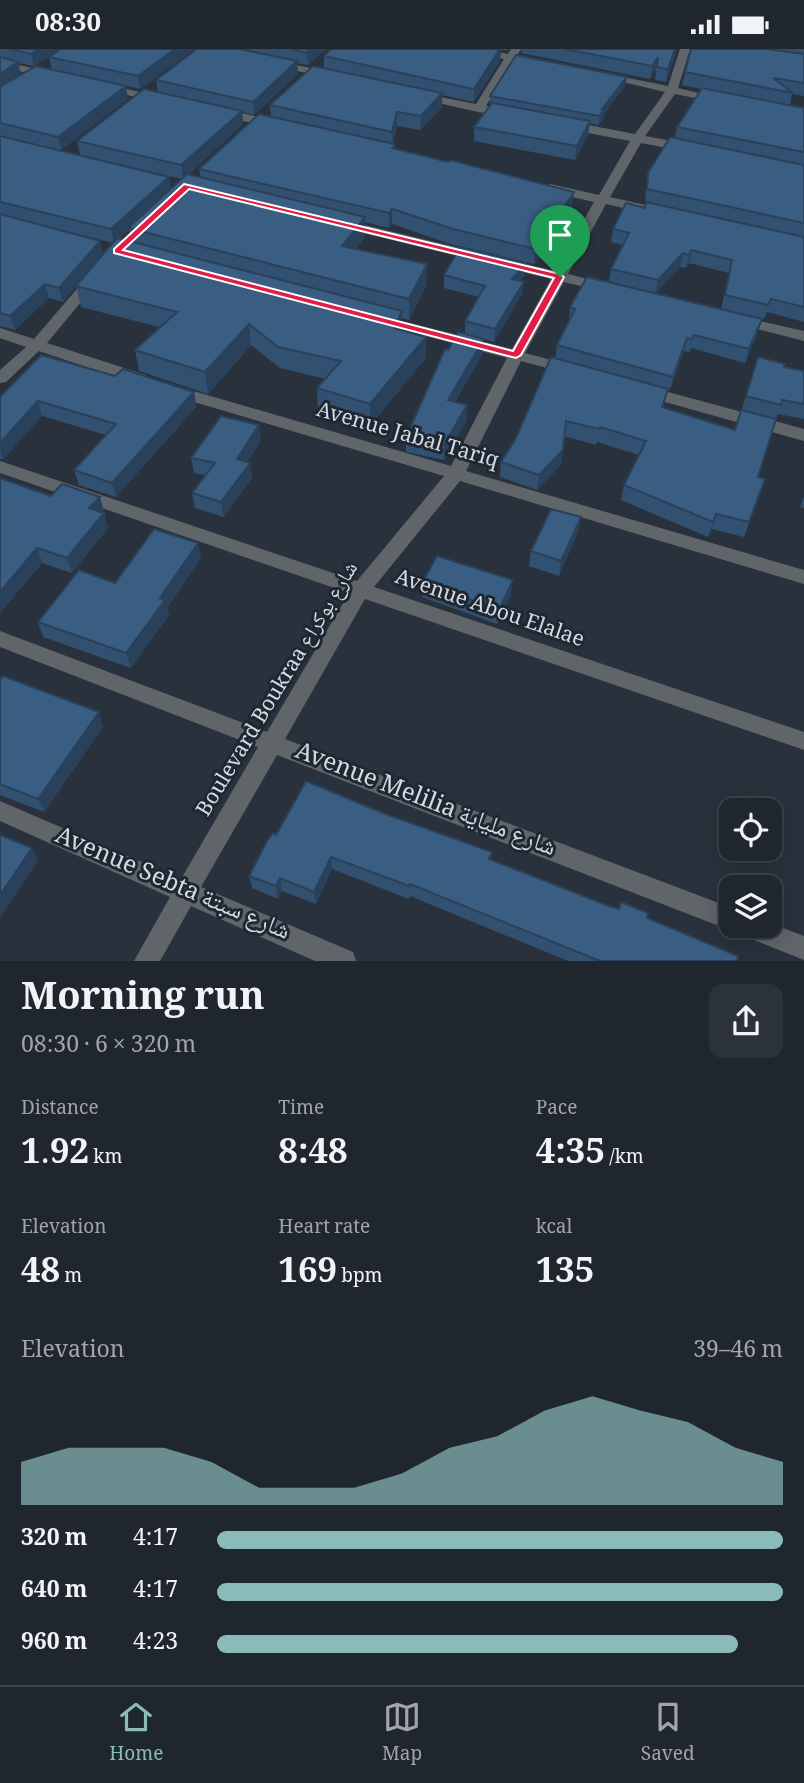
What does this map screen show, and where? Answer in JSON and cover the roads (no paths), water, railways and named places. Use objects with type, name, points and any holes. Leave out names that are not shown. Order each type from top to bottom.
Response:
[{"type":"street","points":[[469,49],[514,53],[552,66]]},
{"type":"street","name":"Boulevard Boukraa شارع بوكراع","points":[[146,961],[360,590],[456,474],[516,355],[602,200],[638,138],[672,90],[685,49]]},
{"type":"street","points":[[478,109],[514,53]]},
{"type":"street","points":[[307,75],[328,56]]},
{"type":"street","points":[[260,60],[307,75],[338,77]]},
{"type":"street","points":[[0,64],[64,78]]},
{"type":"street","points":[[19,85],[49,65]]},
{"type":"street","points":[[592,74],[738,103]]},
{"type":"street","points":[[91,84],[169,101]]},
{"type":"street","points":[[402,92],[518,116]]},
{"type":"street","points":[[207,110],[296,129]]},
{"type":"street","points":[[558,123],[702,151]]},
{"type":"street","points":[[536,185],[656,212]]},
{"type":"street","points":[[334,222],[614,290]]},
{"type":"street","points":[[0,378],[38,344],[99,272]]},
{"type":"street","points":[[370,317],[581,373]]},
{"type":"street","points":[[723,317],[804,336]]},
{"type":"street","name":"Avenue Jabal Tariq","points":[[0,333],[222,407],[804,577]]},
{"type":"street","points":[[634,388],[804,435]]},
{"type":"street","name":"Avenue Abou Elalae","points":[[0,467],[804,741]]},
{"type":"street","name":"Avenue Melilia شارع ملياية","points":[[0,639],[719,915]]},
{"type":"street","name":"Avenue Sebta شارع سبتة","points":[[0,811],[344,961]]},
{"type":"street","points":[[778,938],[804,948]]}]
